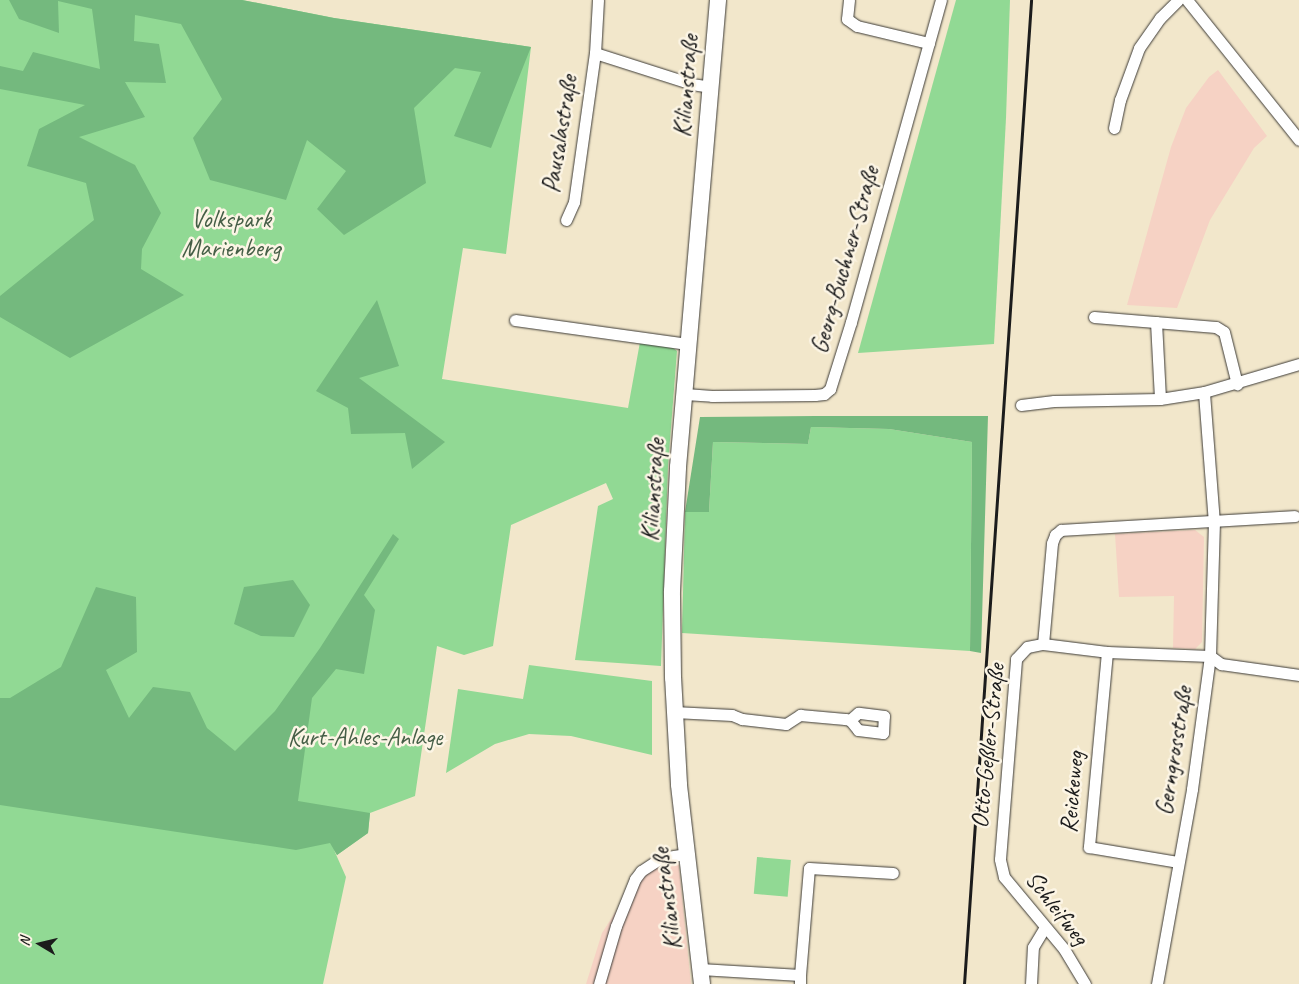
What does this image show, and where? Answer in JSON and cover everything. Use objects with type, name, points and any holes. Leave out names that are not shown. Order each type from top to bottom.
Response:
[{"type":"main road","name":"Kilianstraße","points":[[701,977],[679,784],[674,712],[672,612],[674,543],[685,394],[718,0]]},
{"type":"street","name":"Pausalastraße","points":[[566,220],[574,202],[594,53],[598,0]]},
{"type":"street","points":[[849,0],[847,18],[857,26],[929,43]]},
{"type":"street","name":"Georg-Buchner-Straße","points":[[685,394],[712,396],[815,395],[824,394],[830,389],[851,322],[941,0]]},
{"type":"street","points":[[1114,128],[1120,100],[1139,48],[1160,18],[1178,0]]},
{"type":"street","points":[[1187,0],[1299,140]]},
{"type":"street","name":"Pausalastraße","points":[[594,53],[692,84],[711,87]]},
{"type":"street","points":[[1094,317],[1216,327],[1224,332],[1238,384]]},
{"type":"street","points":[[515,320],[689,344]]},
{"type":"street","points":[[1156,322],[1160,398]]},
{"type":"street","points":[[1021,406],[1054,401],[1160,398],[1204,392],[1238,384],[1299,364]]},
{"type":"street","name":"Gerngrosstraße","points":[[1158,984],[1204,716],[1210,656],[1214,584],[1214,523],[1204,392]]},
{"type":"street","points":[[1295,516],[1214,523],[1061,530],[1054,535],[1052,543],[1043,644],[1107,652],[1210,656],[1221,664],[1299,675]]},
{"type":"street","name":"Otto-Geßler-Straße","points":[[1000,859],[1016,659],[1027,647],[1043,644]]},
{"type":"street","name":"Reickeweg","points":[[1107,652],[1090,847],[1178,862]]},
{"type":"street","points":[[674,712],[732,715],[742,719],[786,724],[800,715],[850,720]]},
{"type":"street","points":[[599,984],[616,926],[635,879],[641,871],[660,858],[687,854]]},
{"type":"street","name":"Schleifweg","points":[[1000,859],[1004,877],[1064,949],[1085,984]]},
{"type":"street","points":[[701,977],[800,980],[809,868],[893,873]]},
{"type":"street","points":[[1031,984],[1033,947],[1045,927]]},
{"type":"shaded area","points":[[1218,70],[1267,136],[1254,148],[1210,220],[1177,308],[1127,305],[1171,147],[1186,108],[1209,77]]},
{"type":"shaded area","points":[[1195,530],[1204,537],[1202,642],[1195,649],[1173,648],[1174,596],[1119,597],[1115,534]]},
{"type":"shaded area","points":[[678,858],[691,984],[586,984],[602,933],[644,868]]},
{"type":"green space","name":"Volkspark Marienberg","points":[[0,0],[242,0],[334,18],[531,47],[506,254],[463,248],[442,379],[628,408],[640,342],[672,347],[677,351],[668,466],[661,666],[575,660],[598,506],[613,499],[606,483],[511,525],[493,646],[464,655],[437,646],[415,796],[370,813],[368,833],[337,855],[334,850],[346,877],[323,984],[0,984]]},
{"type":"green space","points":[[9,0],[242,0],[334,18],[531,47],[491,148],[454,136],[481,72],[455,68],[414,108],[426,183],[344,235],[317,209],[346,171],[307,140],[286,200],[210,180],[193,138],[222,99],[181,24],[135,15],[134,41],[159,44],[166,83],[125,82],[145,117],[79,137],[135,165],[161,213],[142,249],[141,269],[184,295],[70,358],[0,317],[0,296],[94,220],[86,183],[27,166],[39,129],[85,105],[0,89],[0,66],[23,71],[33,52],[100,69],[92,9],[58,1],[59,33],[19,19]]},
{"type":"green space","points":[[956,0],[1010,0],[994,344],[858,353]]},
{"type":"green space","points":[[377,300],[399,366],[359,378],[445,442],[412,469],[405,433],[351,434],[348,408],[316,391]]},
{"type":"green space","points":[[988,416],[981,653],[970,651],[972,442],[889,429],[811,427],[808,444],[713,442],[709,512],[685,512],[700,417]]},
{"type":"green space","points":[[811,427],[889,429],[972,442],[970,651],[682,633],[685,512],[709,512],[713,442],[808,444]]},
{"type":"green space","points":[[393,534],[399,539],[364,595],[375,610],[364,674],[336,669],[312,698],[298,801],[370,813],[368,833],[337,855],[330,843],[296,850],[0,805],[0,698],[10,698],[61,667],[96,587],[136,597],[137,652],[106,670],[129,718],[153,687],[190,692],[207,728],[235,751],[275,711],[320,648]]},
{"type":"green space","points":[[293,580],[310,605],[294,637],[261,636],[234,624],[244,587]]},
{"type":"green space","name":"Kurt-Ahles-Anlage","points":[[529,665],[652,681],[652,755],[571,736],[529,734],[495,744],[446,773],[458,689],[523,699]]},
{"type":"green space","points":[[757,857],[791,860],[788,897],[754,894]]},
{"type":"railway","points":[[964,984],[1031,0]]}]
